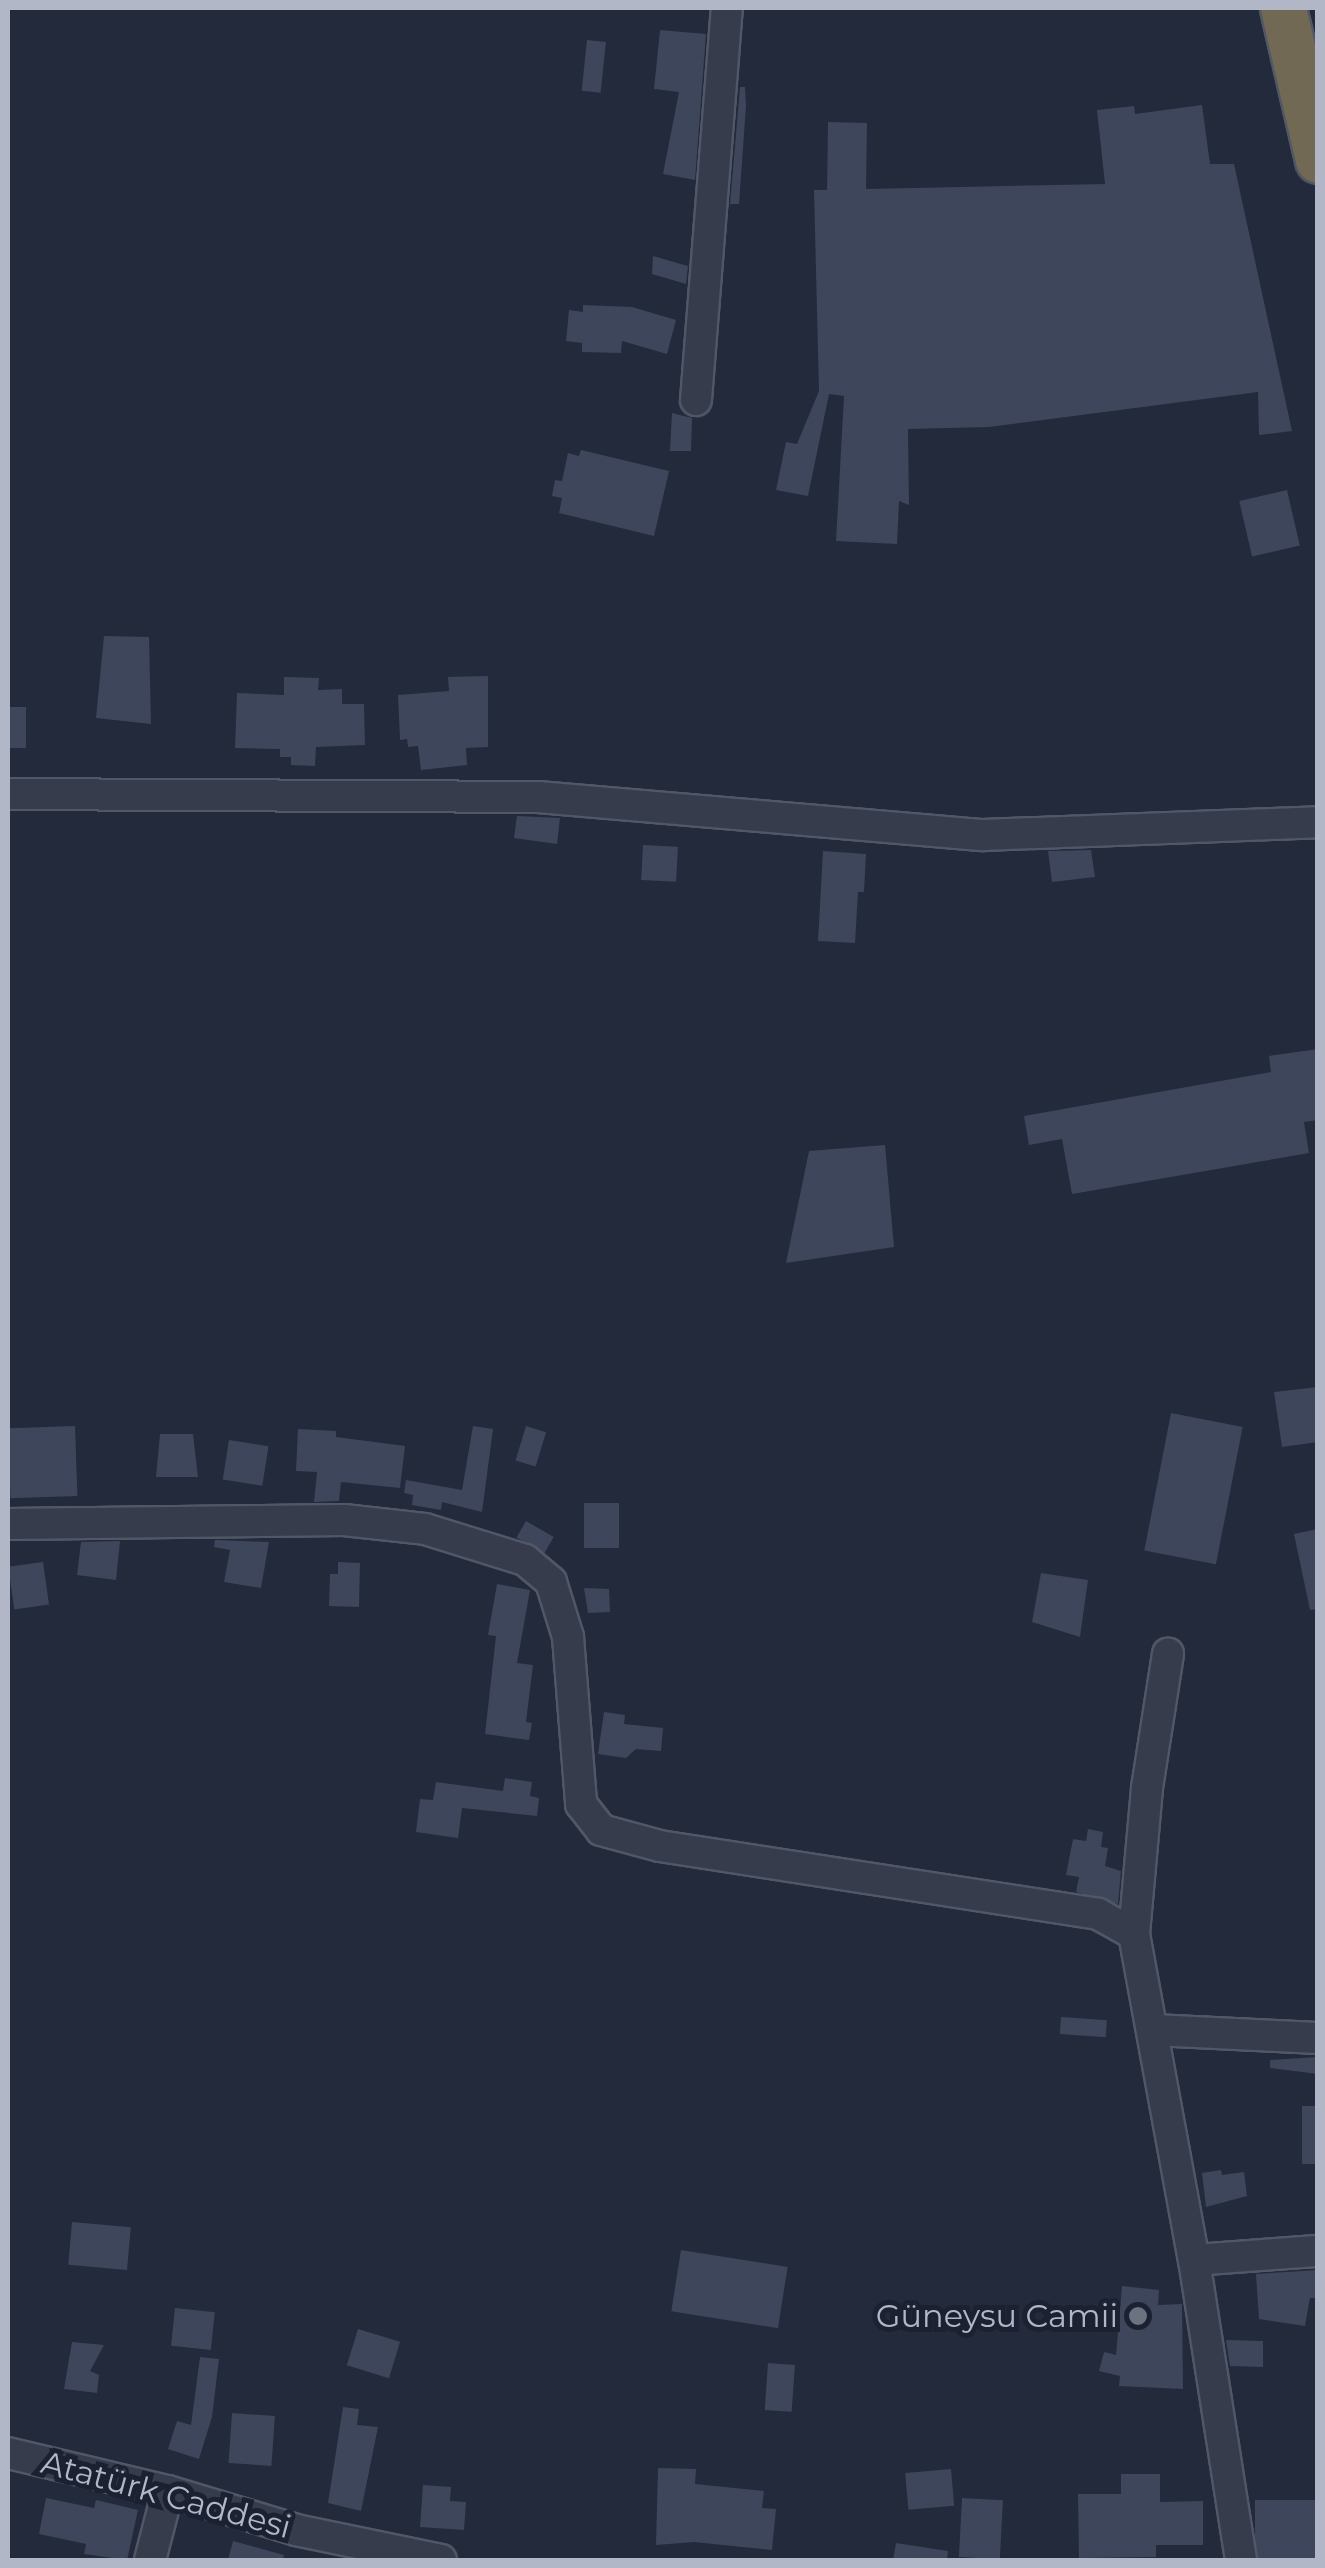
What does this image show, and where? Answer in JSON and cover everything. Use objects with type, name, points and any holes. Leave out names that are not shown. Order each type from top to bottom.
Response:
[{"type":"highway","points":[[1283,8],[1318,160]]},
{"type":"street","points":[[696,400],[727,8]]},
{"type":"street","points":[[8,794],[538,797],[983,835],[1318,822]]},
{"type":"street","points":[[8,1524],[344,1520],[425,1529],[525,1560],[551,1582],[568,1637],[581,1804],[600,1830],[660,1846],[1098,1914],[1134,1934]]},
{"type":"street","points":[[1168,1654],[1147,1788],[1134,1934],[1194,2260],[1241,2560]]},
{"type":"street","points":[[1153,2030],[1318,2038]]},
{"type":"street","points":[[1194,2260],[1318,2251]]},
{"type":"street","name":"Atatürk Caddesi","points":[[8,2452],[168,2491],[296,2530],[441,2560]]},
{"type":"street","points":[[150,2560],[168,2491]]},
{"type":"street","points":[[296,2530],[307,2560]]},
{"type":"building","points":[[660,30],[706,34],[695,180],[663,174],[679,92],[654,89]]},
{"type":"building","points":[[587,40],[606,42],[601,93],[582,91]]},
{"type":"building","points":[[740,87],[745,87],[746,106],[739,204],[730,204]]},
{"type":"building","points":[[1202,105],[1210,164],[1234,164],[1292,431],[1259,435],[1258,392],[989,427],[908,429],[909,505],[899,501],[897,544],[836,541],[844,396],[829,394],[808,496],[776,490],[786,442],[797,444],[819,391],[814,190],[827,190],[828,122],[867,123],[866,189],[1105,184],[1097,110],[1134,106],[1135,114]]},
{"type":"building","points":[[653,256],[688,266],[686,284],[652,274]]},
{"type":"building","points":[[583,305],[632,307],[676,320],[667,354],[622,341],[621,353],[582,352],[582,343],[566,341],[569,310],[583,312]]},
{"type":"building","points":[[672,413],[692,418],[691,451],[670,451]]},
{"type":"building","points":[[581,450],[669,471],[654,536],[559,513],[562,498],[552,496],[555,480],[562,481],[568,453],[579,456]]},
{"type":"building","points":[[1287,490],[1300,546],[1252,557],[1239,501]]},
{"type":"building","points":[[104,636],[149,637],[151,724],[96,718]]},
{"type":"building","points":[[488,676],[488,747],[466,748],[467,765],[421,770],[418,746],[408,747],[407,739],[400,740],[398,695],[449,691],[448,677]]},
{"type":"building","points":[[284,677],[319,678],[318,690],[342,689],[342,704],[364,704],[365,745],[316,747],[315,766],[291,765],[291,757],[280,757],[280,749],[235,748],[237,693],[284,695]]},
{"type":"building","points":[[8,707],[26,707],[26,748],[8,748]]},
{"type":"building","points":[[517,816],[560,818],[557,844],[514,838]]},
{"type":"building","points":[[643,845],[678,847],[676,882],[641,880]]},
{"type":"building","points":[[1091,850],[1095,877],[1052,882],[1048,851]]},
{"type":"building","points":[[823,851],[866,854],[864,892],[858,892],[855,943],[818,941]]},
{"type":"building","points":[[1318,1049],[1318,1120],[1304,1122],[1309,1153],[1072,1194],[1062,1139],[1029,1145],[1024,1116],[1271,1072],[1269,1056]]},
{"type":"building","points":[[885,1145],[894,1247],[786,1263],[809,1151]]},
{"type":"building","points":[[1318,1387],[1318,1442],[1282,1447],[1274,1392]]},
{"type":"building","points":[[1171,1413],[1243,1427],[1216,1564],[1144,1550]]},
{"type":"building","points":[[75,1426],[77,1496],[10,1498],[8,1428]]},
{"type":"building","points":[[473,1426],[493,1429],[482,1512],[442,1502],[441,1510],[412,1505],[413,1495],[404,1493],[406,1480],[462,1490]]},
{"type":"building","points":[[526,1426],[546,1432],[536,1467],[515,1460]]},
{"type":"building","points":[[298,1429],[336,1431],[336,1437],[405,1446],[400,1488],[341,1482],[339,1501],[314,1502],[317,1472],[296,1471]]},
{"type":"building","points":[[160,1434],[193,1434],[198,1477],[156,1477]]},
{"type":"building","points":[[229,1440],[269,1446],[262,1486],[223,1480]]},
{"type":"building","points":[[584,1503],[619,1503],[619,1548],[584,1548]]},
{"type":"building","points":[[526,1521],[554,1537],[544,1553],[516,1537]]},
{"type":"building","points":[[1318,1529],[1318,1609],[1310,1610],[1294,1534]]},
{"type":"building","points":[[215,1540],[269,1542],[261,1588],[224,1582],[230,1550],[214,1547]]},
{"type":"building","points":[[120,1541],[116,1580],[77,1575],[81,1542]]},
{"type":"building","points":[[43,1562],[49,1605],[14,1609],[8,1567]]},
{"type":"building","points":[[338,1562],[360,1563],[359,1607],[329,1606],[330,1574],[338,1574]]},
{"type":"building","points":[[1041,1573],[1088,1580],[1080,1637],[1032,1622]]},
{"type":"building","points":[[497,1584],[530,1590],[517,1663],[533,1665],[526,1722],[532,1723],[529,1740],[485,1734],[496,1636],[488,1635]]},
{"type":"building","points":[[584,1588],[609,1589],[610,1612],[588,1613]]},
{"type":"building","points":[[604,1712],[625,1715],[624,1724],[663,1728],[661,1751],[636,1749],[626,1758],[598,1754]]},
{"type":"building","points":[[505,1778],[532,1782],[530,1796],[539,1798],[537,1816],[462,1808],[458,1838],[416,1832],[420,1799],[433,1800],[436,1782],[503,1791]]},
{"type":"building","points":[[1088,1829],[1103,1832],[1101,1847],[1108,1848],[1105,1866],[1121,1871],[1118,1904],[1076,1892],[1079,1877],[1066,1875],[1073,1839],[1086,1841]]},
{"type":"building","points":[[1061,2017],[1107,2020],[1106,2037],[1060,2034]]},
{"type":"building","points":[[1318,2057],[1318,2074],[1270,2068],[1270,2060]]},
{"type":"building","points":[[1302,2106],[1318,2106],[1318,2164],[1302,2164]]},
{"type":"building","points":[[1221,2170],[1222,2175],[1244,2172],[1247,2196],[1206,2207],[1202,2173]]},
{"type":"building","points":[[72,2222],[131,2227],[127,2270],[68,2265]]},
{"type":"building","points":[[681,2250],[788,2267],[778,2328],[671,2311]]},
{"type":"building","points":[[1318,2270],[1318,2298],[1310,2298],[1305,2326],[1259,2319],[1256,2274]]},
{"type":"building","points":[[1122,2286],[1159,2290],[1158,2305],[1182,2304],[1183,2389],[1119,2386],[1120,2376],[1099,2371],[1104,2352],[1116,2355]]},
{"type":"building","points":[[175,2308],[215,2312],[211,2350],[171,2346]]},
{"type":"building","points":[[358,2329],[400,2342],[389,2378],[347,2365]]},
{"type":"building","points":[[1226,2340],[1263,2341],[1263,2367],[1230,2366]]},
{"type":"building","points":[[72,2342],[104,2345],[90,2371],[99,2375],[97,2393],[64,2389]]},
{"type":"building","points":[[200,2357],[219,2359],[212,2417],[199,2459],[168,2449],[177,2421],[191,2425]]},
{"type":"building","points":[[768,2363],[795,2365],[792,2412],[765,2410]]},
{"type":"building","points":[[343,2407],[359,2409],[357,2425],[378,2427],[361,2511],[328,2503]]},
{"type":"building","points":[[232,2413],[275,2416],[271,2466],[229,2463]]},
{"type":"building","points":[[658,2468],[696,2469],[695,2484],[764,2491],[762,2508],[776,2509],[772,2550],[694,2542],[656,2545]]},
{"type":"building","points":[[951,2469],[954,2506],[908,2510],[905,2473]]},
{"type":"building","points":[[1121,2474],[1160,2474],[1160,2502],[1203,2501],[1203,2545],[1156,2545],[1156,2557],[1079,2558],[1078,2494],[1121,2494]]},
{"type":"building","points":[[423,2485],[451,2487],[450,2501],[466,2502],[464,2530],[420,2527]]},
{"type":"building","points":[[46,2498],[94,2508],[96,2500],[138,2510],[127,2560],[84,2554],[86,2544],[39,2534]]},
{"type":"building","points":[[962,2498],[1003,2500],[1000,2559],[959,2557]]},
{"type":"building","points":[[1255,2500],[1318,2500],[1318,2560],[1255,2560]]},
{"type":"building","points":[[233,2541],[284,2555],[283,2560],[228,2560]]},
{"type":"building","points":[[896,2543],[948,2551],[947,2560],[893,2560]]},
{"type":"place","name":"Güneysu Camii","points":[[1138,2316]]}]
